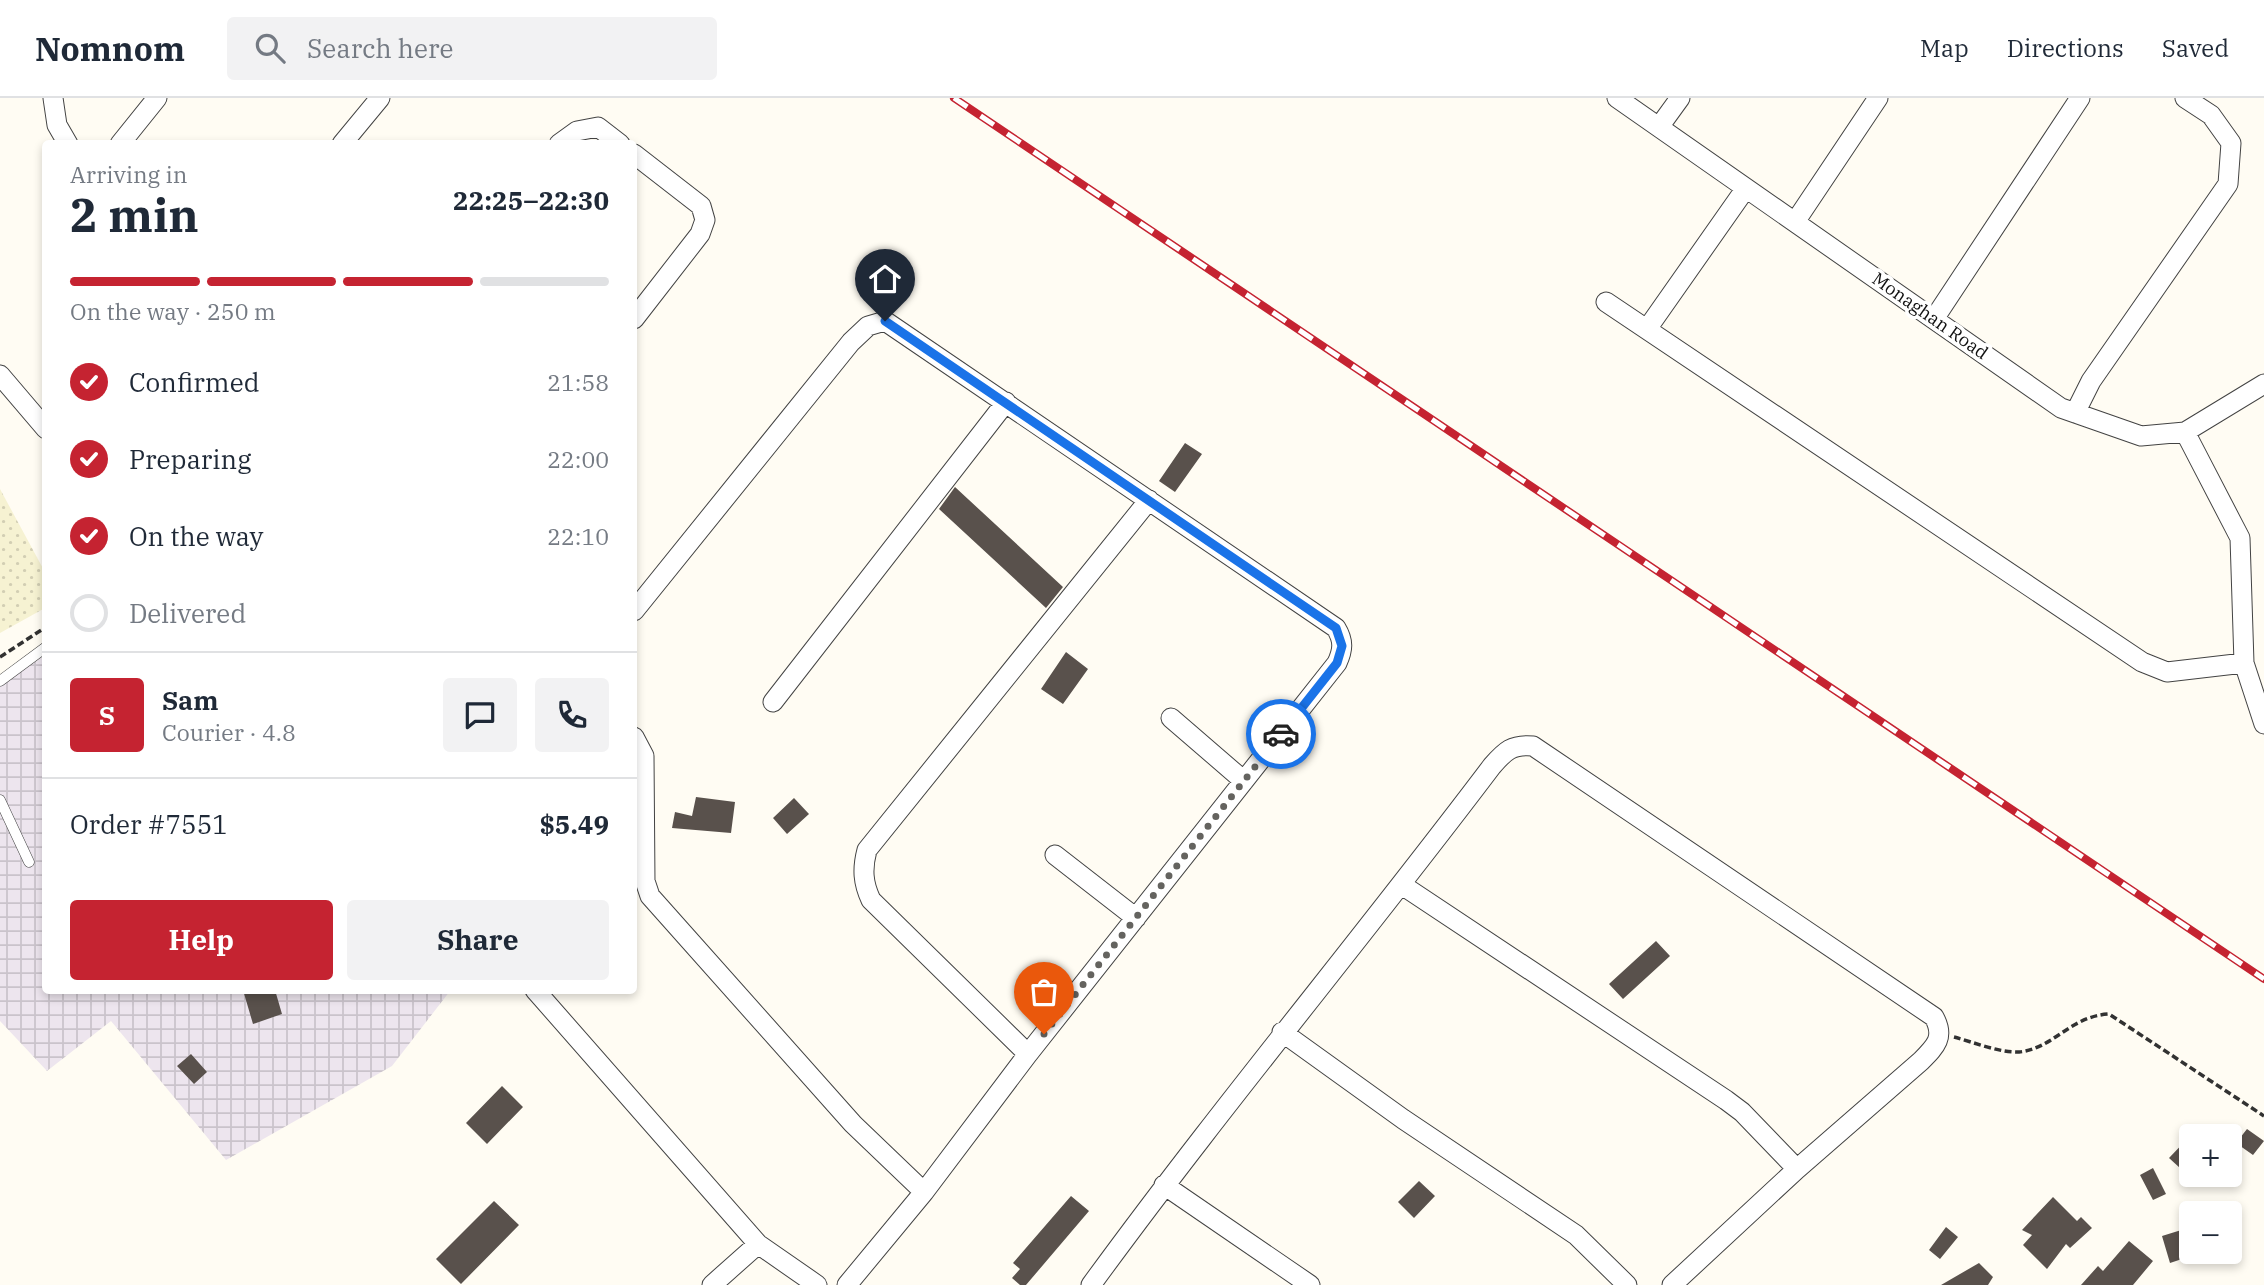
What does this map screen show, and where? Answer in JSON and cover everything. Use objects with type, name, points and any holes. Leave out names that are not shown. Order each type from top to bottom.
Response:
[{"type":"street","points":[[53,98],[57,125],[66,140]]},
{"type":"street","points":[[123,140],[157,98]]},
{"type":"street","points":[[345,140],[380,98]]},
{"type":"street","name":"Monaghan Road","points":[[1617,98],[2061,408],[2141,436],[2185,432],[2264,384]]},
{"type":"street","points":[[1659,127],[1680,98]]},
{"type":"street","points":[[1795,222],[1878,98]]},
{"type":"street","points":[[1934,320],[2080,98]]},
{"type":"street","points":[[2075,413],[2091,381],[2228,184],[2231,143],[2211,115],[2185,98]]},
{"type":"street","points":[[565,140],[577,131],[598,127],[615,140]]},
{"type":"street","points":[[637,156],[701,206],[705,220],[700,234],[637,315]]},
{"type":"street","points":[[1647,329],[1746,188]]},
{"type":"street","points":[[1606,302],[2142,662],[2167,672],[2245,663]]},
{"type":"street","points":[[637,607],[850,342],[869,326],[885,321],[1336,628],[1341,636],[1341,654],[1337,663],[1028,1054],[924,1192],[847,1285]]},
{"type":"street","points":[[0,375],[42,424]]},
{"type":"street","points":[[773,702],[1006,402]]},
{"type":"street","points":[[2185,432],[2240,538],[2245,663],[2264,724]]},
{"type":"street","points":[[1028,1054],[871,900],[865,888],[863,863],[867,850],[1149,500]]},
{"type":"street","points":[[1171,718],[1244,781]]},
{"type":"street","points":[[637,743],[644,756],[645,881],[650,896],[853,1124],[924,1192]]},
{"type":"street","points":[[1091,1285],[1282,1032],[1402,885],[1506,750],[1518,745],[1533,746],[1934,1017],[1941,1034],[1936,1046],[1922,1061],[1797,1169],[1672,1285]]},
{"type":"street","points":[[1055,855],[1136,918]]},
{"type":"street","points":[[1402,885],[1726,1100],[1742,1112],[1797,1169]]},
{"type":"street","points":[[539,994],[758,1244],[817,1285]]},
{"type":"street","points":[[1282,1032],[1403,1119],[1576,1235],[1627,1285]]},
{"type":"street","points":[[1164,1185],[1310,1285]]},
{"type":"street","points":[[712,1285],[758,1244]]},
{"type":"lane","points":[[0,681],[42,650]]},
{"type":"lane","points":[[0,800],[29,862]]},
{"type":"path","points":[[0,657],[42,630]]},
{"type":"path","points":[[1941,1034],[2018,1052],[2040,1046],[2077,1021],[2109,1014],[2264,1115]]},
{"type":"shaded area","points":[[0,489],[42,567],[42,610],[0,633]]},
{"type":"shaded area","points":[[42,657],[42,994],[448,994],[392,1066],[226,1160],[111,1021],[47,1071],[0,1021],[0,686]]},
{"type":"building","points":[[1185,443],[1202,454],[1175,492],[1159,481]]},
{"type":"building","points":[[955,487],[1063,587],[1046,608],[939,509]]},
{"type":"building","points":[[1066,652],[1088,669],[1063,704],[1041,689]]},
{"type":"building","points":[[696,797],[735,802],[731,833],[672,828],[675,812],[692,816]]},
{"type":"building","points":[[794,798],[809,814],[787,834],[773,818]]},
{"type":"building","points":[[1656,941],[1670,956],[1623,999],[1609,984]]},
{"type":"building","points":[[244,994],[276,994],[282,1014],[253,1024]]},
{"type":"building","points":[[191,1054],[207,1072],[194,1084],[177,1066]]},
{"type":"building","points":[[502,1086],[523,1107],[487,1144],[466,1123]]},
{"type":"building","points":[[2247,1129],[2264,1141],[2253,1155],[2242,1147],[2242,1135]]},
{"type":"building","points":[[2179,1148],[2179,1167],[2169,1158]]},
{"type":"building","points":[[2153,1168],[2166,1194],[2153,1200],[2140,1175]]},
{"type":"building","points":[[1419,1181],[1435,1196],[1414,1218],[1398,1202]]},
{"type":"building","points":[[1071,1196],[1089,1211],[1026,1285],[1020,1285],[1012,1278],[1020,1269],[1013,1263]]},
{"type":"building","points":[[2053,1197],[2077,1221],[2081,1217],[2092,1228],[2070,1248],[2066,1244],[2047,1269],[2023,1245],[2032,1235],[2022,1230]]},
{"type":"building","points":[[494,1201],[519,1225],[461,1284],[436,1259]]},
{"type":"building","points":[[1946,1227],[1958,1237],[1940,1259],[1929,1250]]},
{"type":"building","points":[[2179,1231],[2179,1260],[2170,1263],[2162,1236]]},
{"type":"building","points":[[2129,1241],[2153,1261],[2133,1285],[2081,1285],[2098,1266],[2103,1271]]},
{"type":"building","points":[[1979,1263],[1993,1277],[1988,1285],[1941,1285]]},
{"type":"railway","points":[[954,98],[2264,979]]},
{"type":"way so far","points":[[1044,1034],[1281,734]]},
{"type":"route","points":[[885,321],[1336,628],[1341,636],[1342,646],[1337,663],[1281,734]]}]
